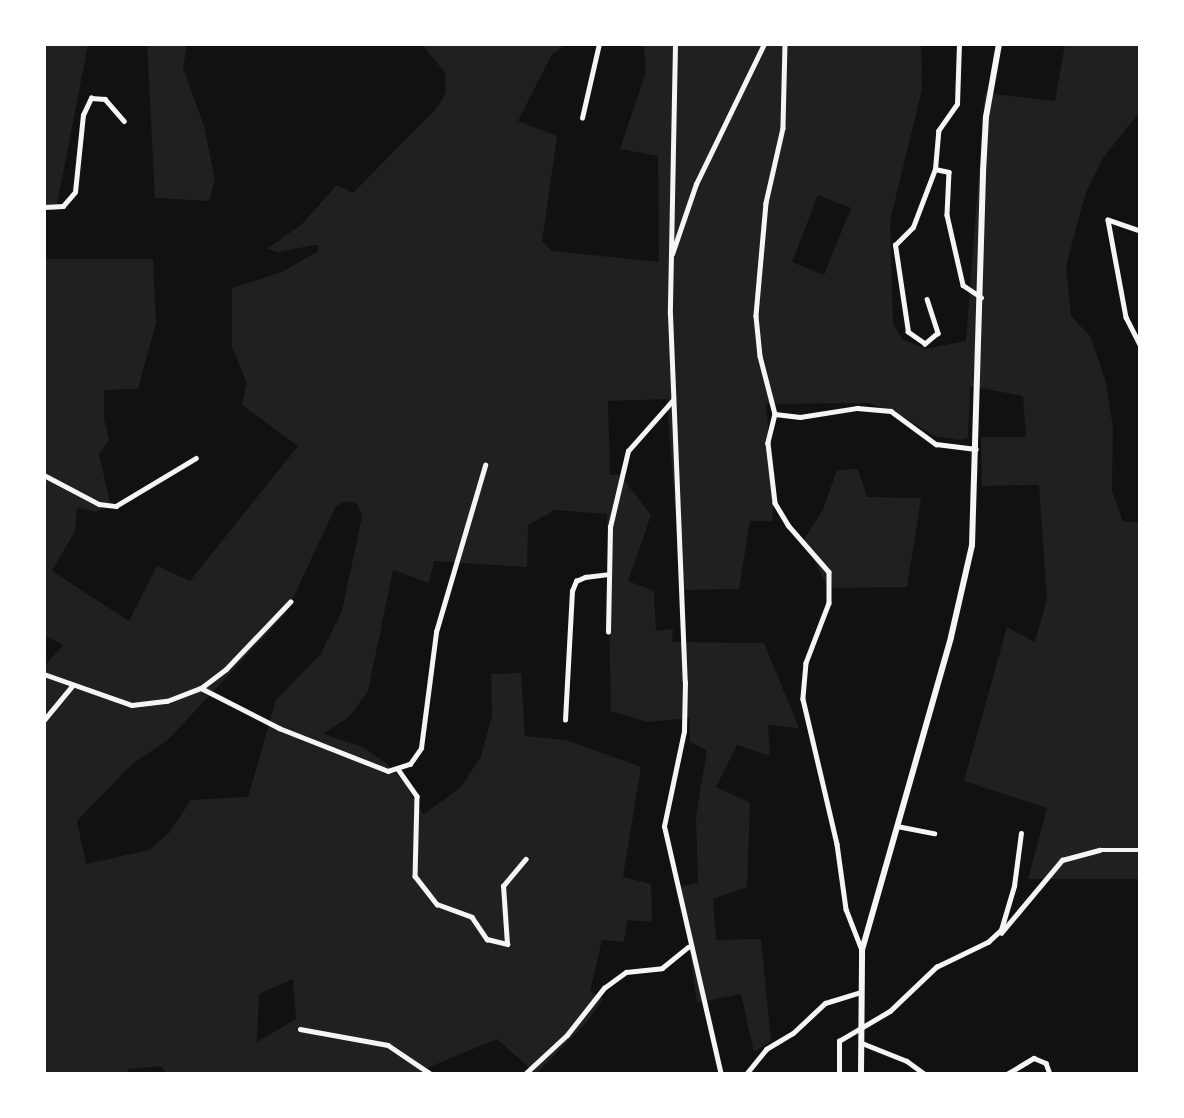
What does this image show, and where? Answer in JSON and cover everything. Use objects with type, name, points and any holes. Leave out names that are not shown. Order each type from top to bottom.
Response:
[{"type":"main road","points":[[861,1074],[862,950],[963,589],[972,534],[977,449],[986,117],[999,44]]},
{"type":"street","points":[[582,118],[599,44]]},
{"type":"street","points":[[675,44],[669,262],[684,731],[664,826],[688,947],[721,1074]]},
{"type":"street","points":[[669,262],[699,176],[764,44]]},
{"type":"street","points":[[785,44],[783,128],[764,214],[756,316],[760,356],[775,414],[768,443],[775,503],[788,525],[830,572],[829,603],[806,663],[803,699],[837,844],[846,909],[862,950]]},
{"type":"street","points":[[927,299],[938,333],[926,344],[908,332],[895,245],[914,227],[935,169],[938,131],[957,104],[958,45]]},
{"type":"street","points":[[44,207],[63,206],[75,192],[83,115],[91,97],[105,99],[124,121]]},
{"type":"street","points":[[935,169],[949,172],[947,215],[963,285],[981,298]]},
{"type":"street","points":[[1140,231],[1108,220],[1126,317],[1140,344]]},
{"type":"street","points":[[608,632],[610,527],[628,451],[674,399]]},
{"type":"street","points":[[775,414],[788,418],[857,408],[883,410],[899,414],[936,444],[977,449]]},
{"type":"street","points":[[44,475],[99,504],[116,506],[196,458]]},
{"type":"street","points":[[201,688],[279,728],[388,771],[410,764],[421,748],[436,632],[485,465]]},
{"type":"street","points":[[565,720],[572,591],[576,581],[608,574]]},
{"type":"street","points":[[44,674],[132,705],[167,701],[201,688],[249,649],[290,602]]},
{"type":"street","points":[[44,720],[72,685]]},
{"type":"street","points":[[398,769],[417,796],[415,876],[436,904],[472,918],[487,939],[507,944],[503,886],[526,859]]},
{"type":"street","points":[[895,825],[934,833]]},
{"type":"street","points":[[997,935],[1014,886],[1021,833]]},
{"type":"street","points":[[839,1074],[836,1043],[861,1031],[900,1003],[936,967],[1008,929],[1062,860],[1100,850],[1140,850]]},
{"type":"street","points":[[525,1074],[567,1035],[604,988],[626,972],[662,968],[688,947]]},
{"type":"street","points":[[747,1074],[766,1049],[793,1034],[825,1003],[860,992]]},
{"type":"street","points":[[300,1029],[388,1045],[431,1074]]},
{"type":"street","points":[[861,1043],[907,1061],[925,1074]]},
{"type":"street","points":[[1007,1074],[1034,1058],[1046,1063],[1050,1074]]},
{"type":"shaded area","points":[[44,44],[88,44],[56,210],[44,209]]},
{"type":"shaded area","points":[[147,44],[187,44],[183,68],[204,126],[215,180],[209,201],[155,198]]},
{"type":"shaded area","points":[[422,44],[567,44],[552,54],[518,121],[557,136],[542,241],[552,251],[659,262],[658,156],[620,149],[646,72],[644,44],[921,44],[922,89],[890,221],[893,323],[902,339],[925,349],[966,341],[985,93],[1055,101],[1065,44],[1140,44],[1140,111],[1103,158],[1086,192],[1066,266],[1071,316],[1090,336],[1105,379],[1113,427],[1112,491],[1123,522],[1140,522],[1140,879],[1028,879],[1047,808],[964,781],[1007,627],[1035,642],[1047,599],[1039,485],[982,486],[981,437],[1026,437],[1023,396],[970,386],[968,438],[959,440],[934,436],[895,412],[868,403],[766,404],[774,499],[772,521],[750,521],[739,589],[681,590],[667,399],[608,401],[610,475],[620,475],[651,515],[628,581],[654,591],[656,631],[673,629],[672,642],[764,643],[799,728],[768,725],[770,756],[737,745],[716,787],[750,803],[747,887],[713,899],[716,940],[761,939],[771,1041],[754,1052],[741,994],[697,1003],[681,886],[698,883],[696,816],[707,750],[690,742],[690,718],[647,722],[611,711],[607,514],[555,510],[528,525],[527,567],[434,561],[429,583],[393,570],[368,691],[349,717],[323,734],[363,747],[387,764],[405,783],[423,815],[461,787],[481,756],[492,716],[491,674],[521,673],[525,736],[566,740],[641,767],[623,877],[651,884],[652,922],[627,920],[624,942],[602,940],[590,991],[603,999],[586,1023],[536,1074],[497,1039],[427,1068],[430,1074],[167,1074],[161,1066],[128,1069],[127,1074],[44,1074],[44,667],[63,645],[44,635],[44,259],[153,259],[156,323],[138,389],[104,390],[104,419],[109,440],[99,454],[110,503],[97,512],[77,508],[75,531],[52,571],[129,621],[157,566],[190,581],[298,446],[242,405],[247,383],[232,347],[232,288],[282,272],[317,252],[319,246],[314,245],[279,252],[267,249],[302,224],[337,185],[353,193],[437,108],[446,92],[445,73]],"holes":[[[818,195],[851,208],[824,275],[792,262]],[[346,501],[357,504],[362,516],[342,611],[320,655],[276,700],[248,797],[191,800],[169,833],[149,850],[86,864],[77,821],[132,764],[168,740],[286,613],[336,506]],[[293,979],[296,1019],[257,1042],[259,994]]]},
{"type":"shaded area","points":[[858,469],[867,497],[921,498],[907,587],[828,588],[804,540],[823,509],[837,470]]}]
